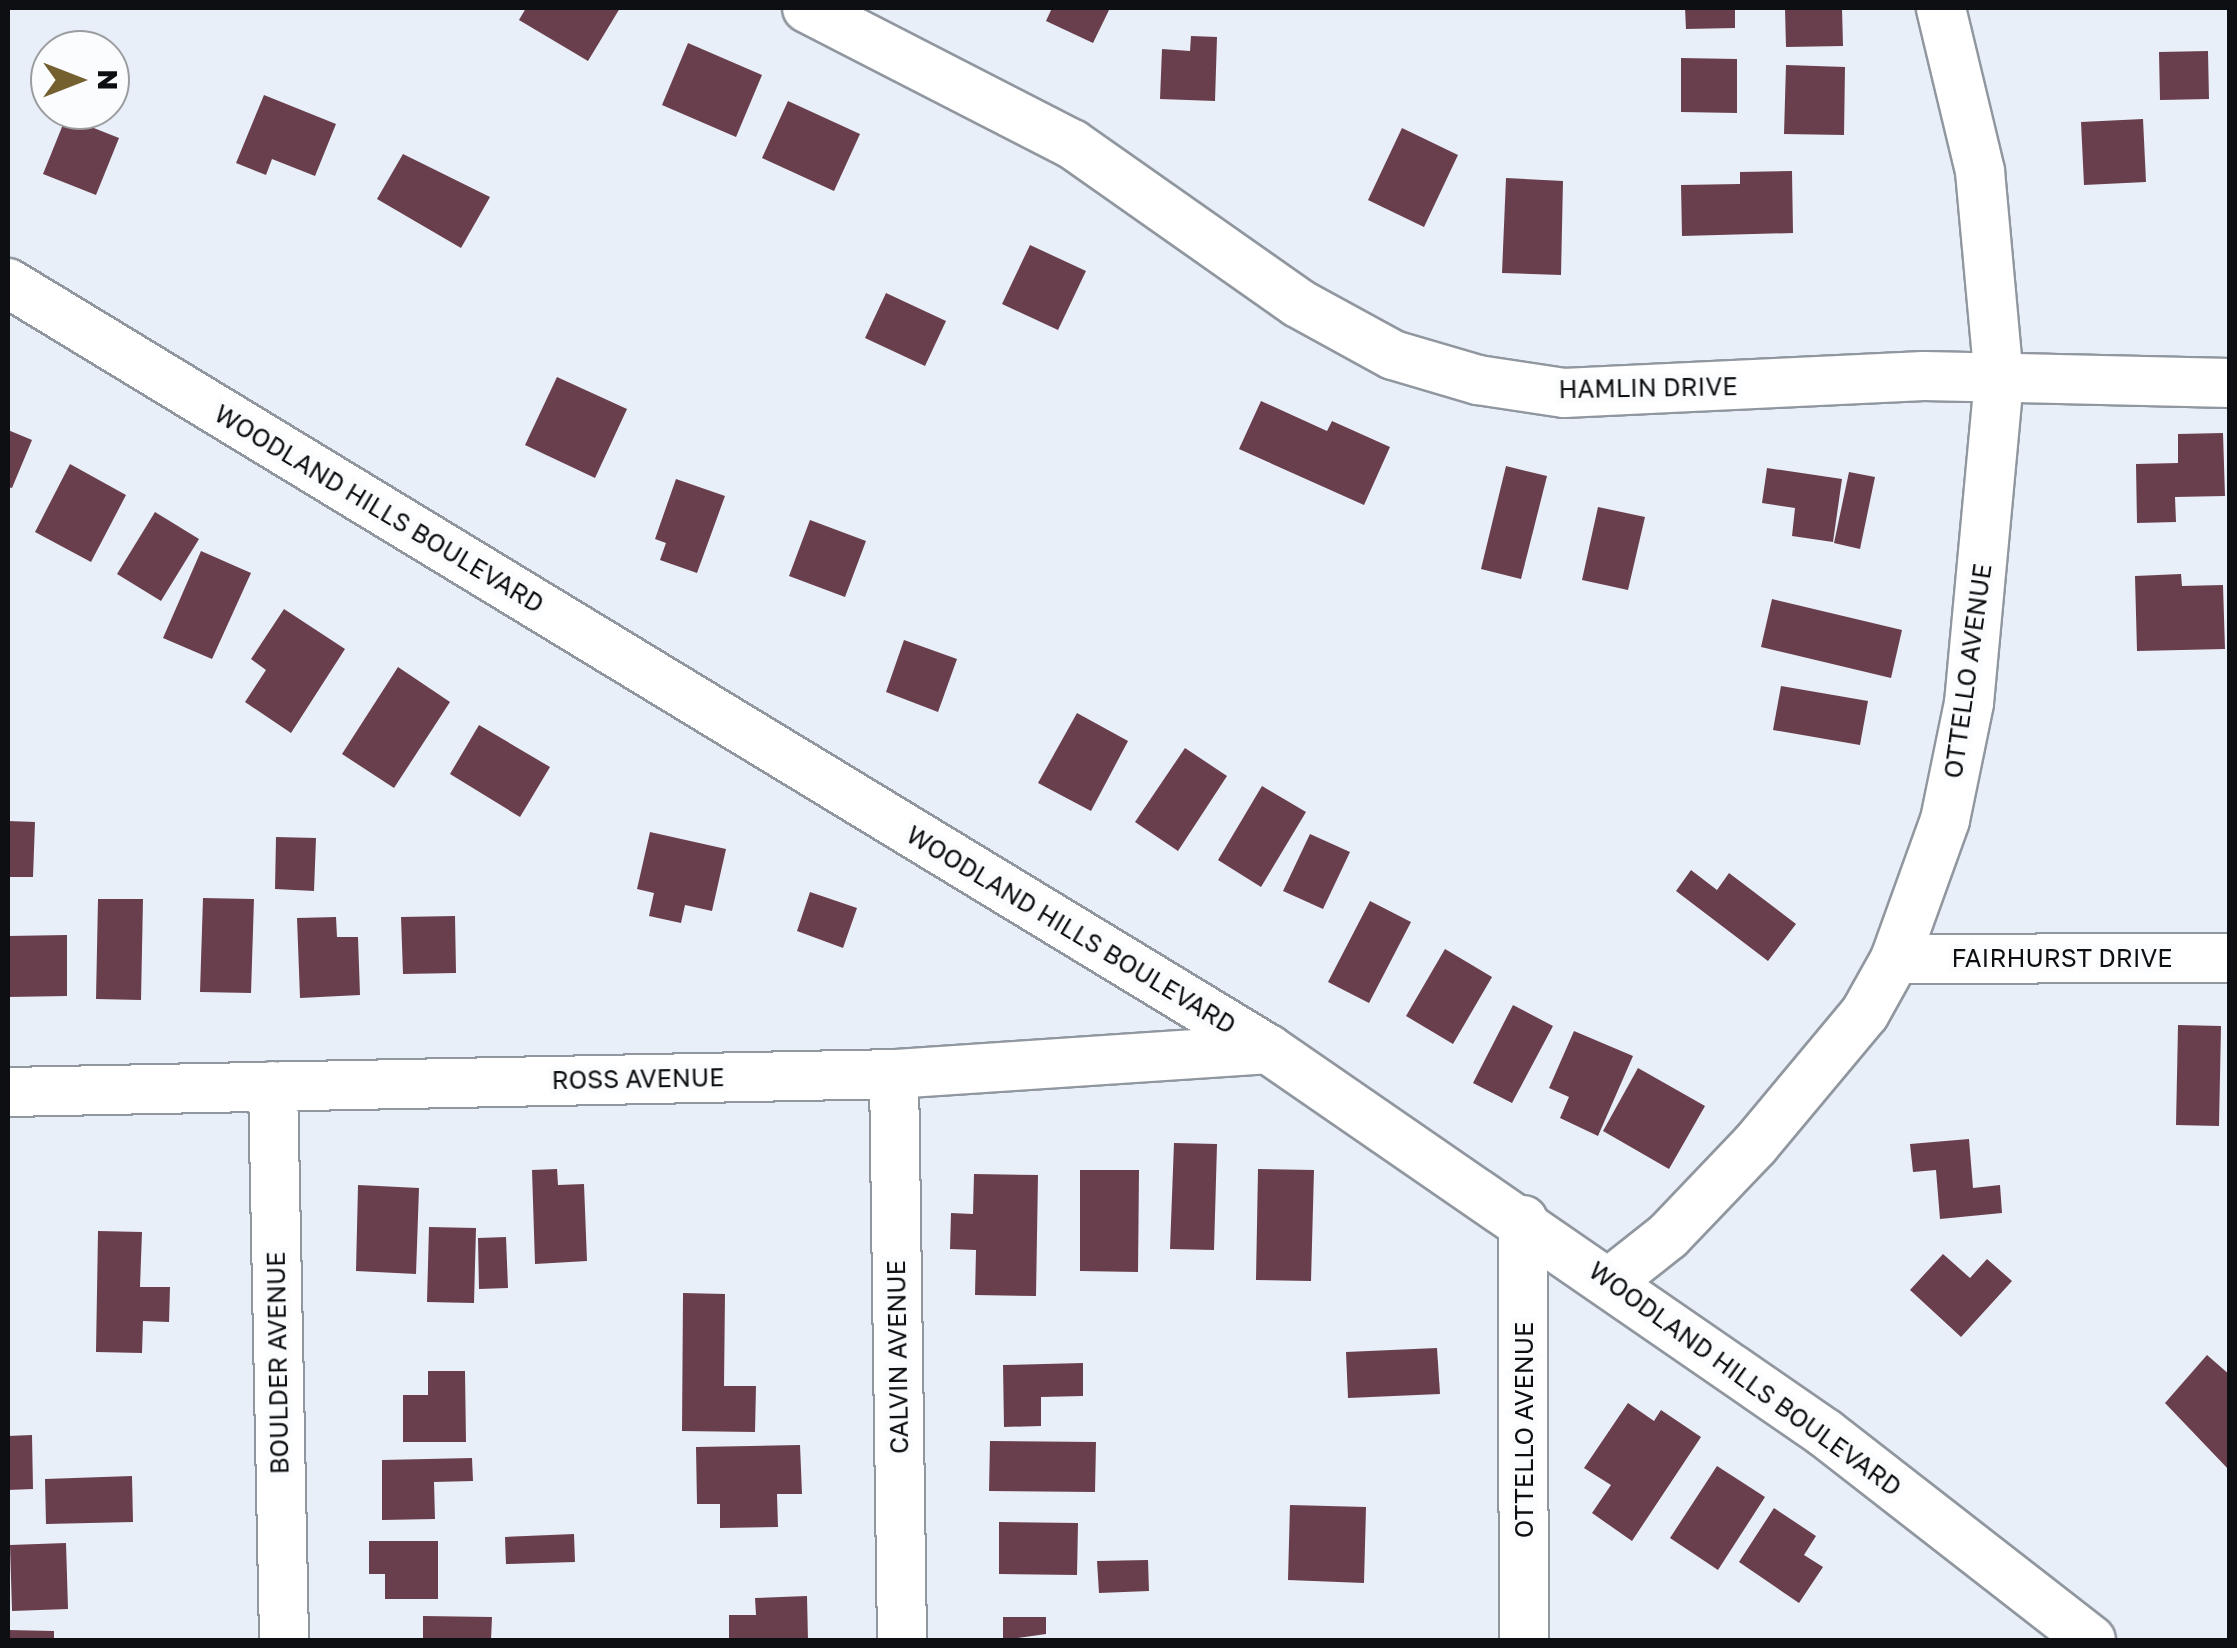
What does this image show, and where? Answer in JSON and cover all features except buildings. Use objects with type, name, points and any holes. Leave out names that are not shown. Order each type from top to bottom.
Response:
[{"type":"street","name":"HAMLIN DRIVE","points":[[807,8],[1072,144],[1298,303],[1393,355],[1478,380],[1564,393],[1924,376],[2230,383]]},
{"type":"street","name":"OTTELLO AVENUE","points":[[1611,1281],[1668,1236],[1755,1145],[1865,1013],[1895,959],[1945,820],[1969,704],[2000,380],[1980,171],[1941,8]]},
{"type":"street","name":"WOODLAND HILLS BOULEVARD","points":[[8,283],[1268,1049],[1523,1220],[1825,1434],[2091,1640]]},
{"type":"street","name":"FAIRHURST DRIVE","points":[[1895,959],[2230,958]]},
{"type":"street","name":"ROSS AVENUE","points":[[8,1092],[894,1074],[1268,1049]]},
{"type":"street","name":"CALVIN AVENUE","points":[[894,1074],[902,1640]]},
{"type":"street","name":"BOULDER AVENUE","points":[[273,1086],[284,1640]]},
{"type":"street","name":"OTTELLO AVENUE","points":[[1523,1220],[1524,1640]]}]
